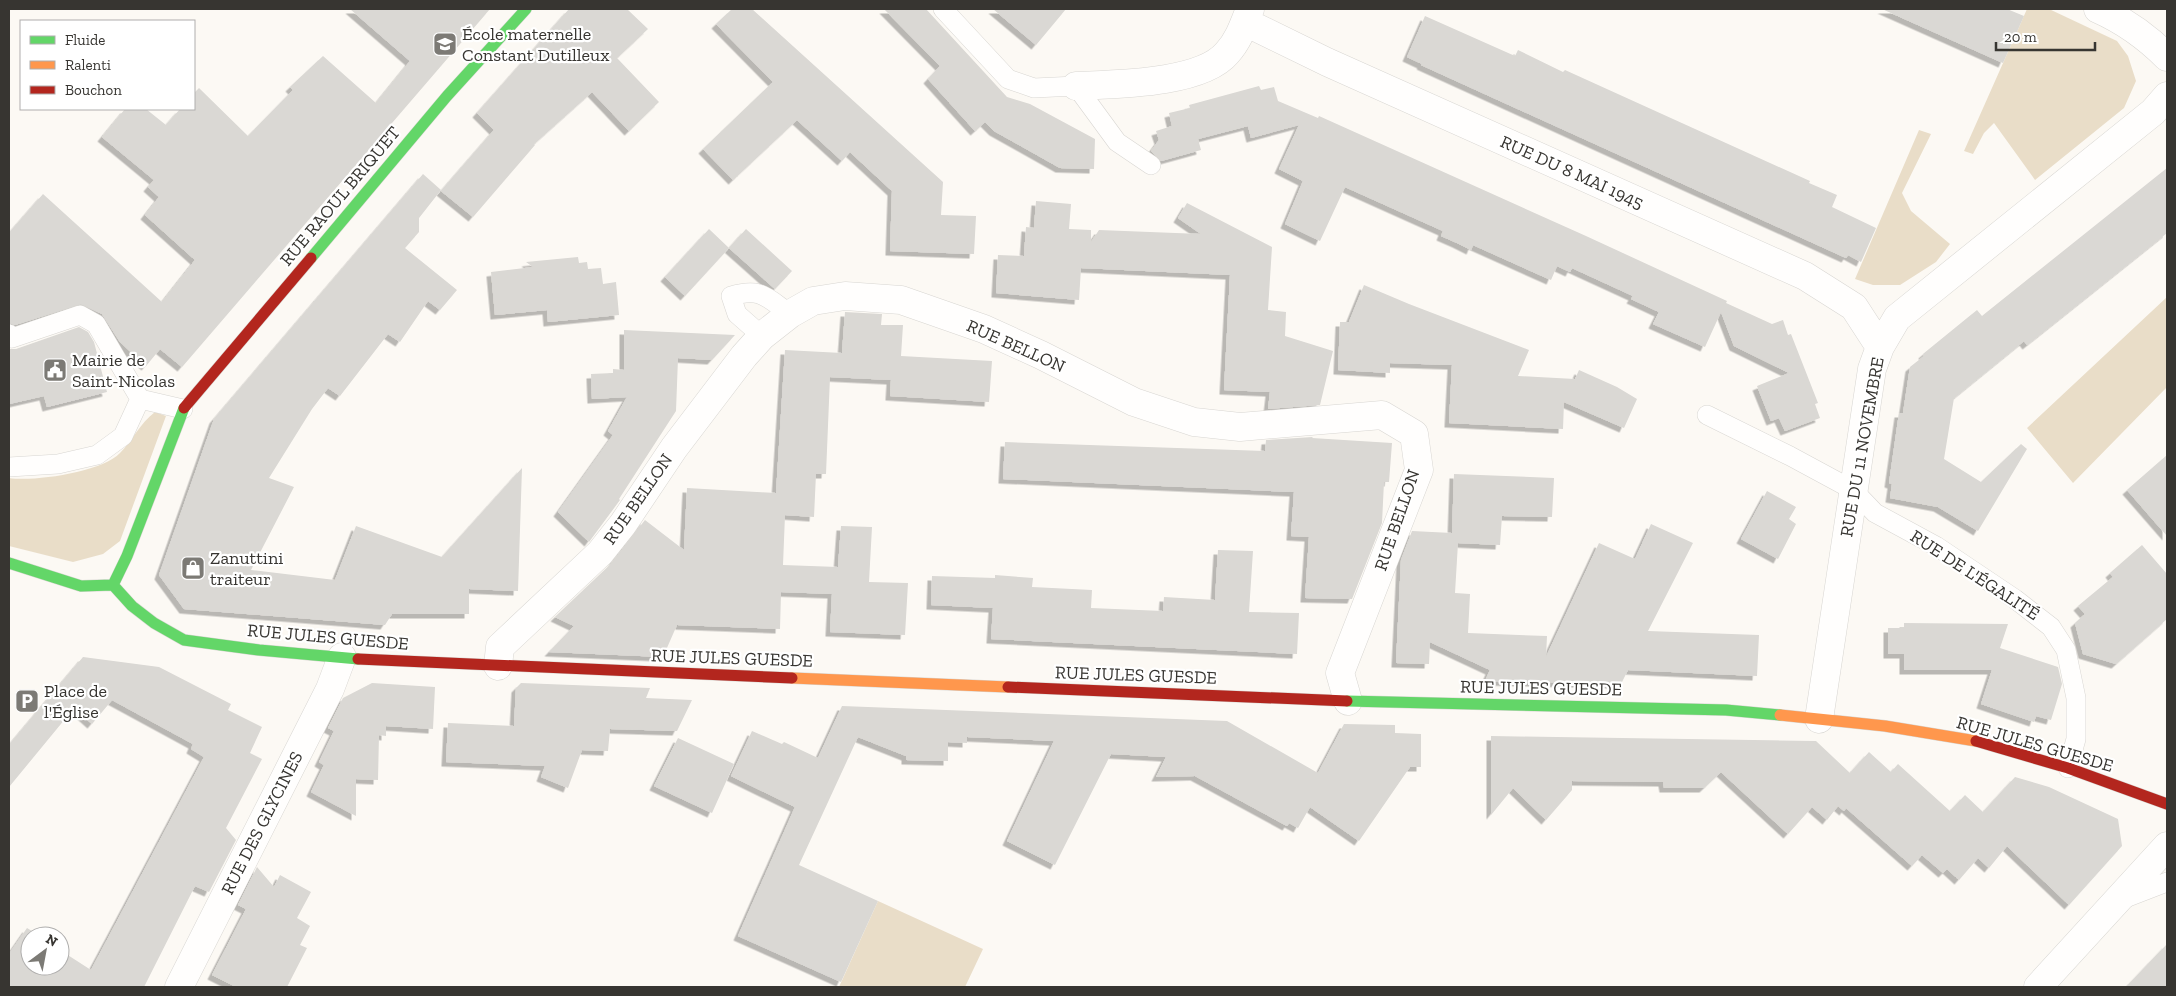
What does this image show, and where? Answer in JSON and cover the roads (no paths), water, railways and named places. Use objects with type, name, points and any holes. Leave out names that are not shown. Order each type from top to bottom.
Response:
[{"type":"street","name":"RUE RAOUL BRIQUET","points":[[113,585],[127,556],[183,409],[447,96],[526,9]]},
{"type":"street","points":[[2098,9],[2120,19],[2150,40],[2167,57]]},
{"type":"street","points":[[1076,86],[1138,83],[1207,68],[1226,55],[1237,40],[1247,16]]},
{"type":"street","name":"RUE DU 8 MAI 1945","points":[[1247,16],[1327,62],[1806,276],[1854,307],[1880,347]]},
{"type":"street","name":"RUE DU 11 NOVEMBRE","points":[[1819,719],[1872,368],[1880,347],[1897,318],[2153,112],[2167,96]]},
{"type":"street","name":"RUE BELLON","points":[[498,666],[500,647],[600,553],[623,524],[674,448],[713,395],[762,336],[801,307],[845,296],[901,300],[984,329],[1041,354],[1134,402],[1194,422],[1240,427],[1382,416],[1414,434],[1419,470],[1340,673],[1348,701]]},
{"type":"street","points":[[9,563],[81,586],[113,585]]},
{"type":"street","name":"RUE JULES GUESDE","points":[[113,585],[132,606],[154,623],[184,640],[259,650],[498,666],[1348,701],[1726,710],[1886,726],[1975,741],[2068,768],[2167,804]]},
{"type":"street","name":"RUE DES GLYCINES","points":[[179,987],[330,689],[342,657]]},
{"type":"street","points":[[2038,987],[2167,846]]},
{"type":"lane","points":[[943,9],[1008,79],[1034,88],[1076,86],[1117,142],[1151,165]]},
{"type":"lane","points":[[762,336],[737,314],[731,296],[747,291],[762,293],[801,307]]},
{"type":"lane","points":[[9,334],[12,338],[80,314],[96,324],[140,399],[183,409]]},
{"type":"lane","points":[[9,467],[58,464],[97,455],[124,436],[140,399]]},
{"type":"lane","name":"RUE DE L'ÉGALITÉ","points":[[1707,415],[1853,490],[1875,513],[1936,546],[2015,599],[2051,627],[2066,650],[2076,698],[2076,739],[2068,768]]},
{"type":"lane","points":[[2117,901],[2167,882]]},
{"type":"place","name":"École maternelle Constant Dutilleux","points":[[445,44]]},
{"type":"place","name":"Mairie de Saint-Nicolas","points":[[55,370]]},
{"type":"place","name":"Zanuttini traiteur","points":[[193,568]]},
{"type":"place","name":"Place de l'Église","points":[[27,701]]}]
